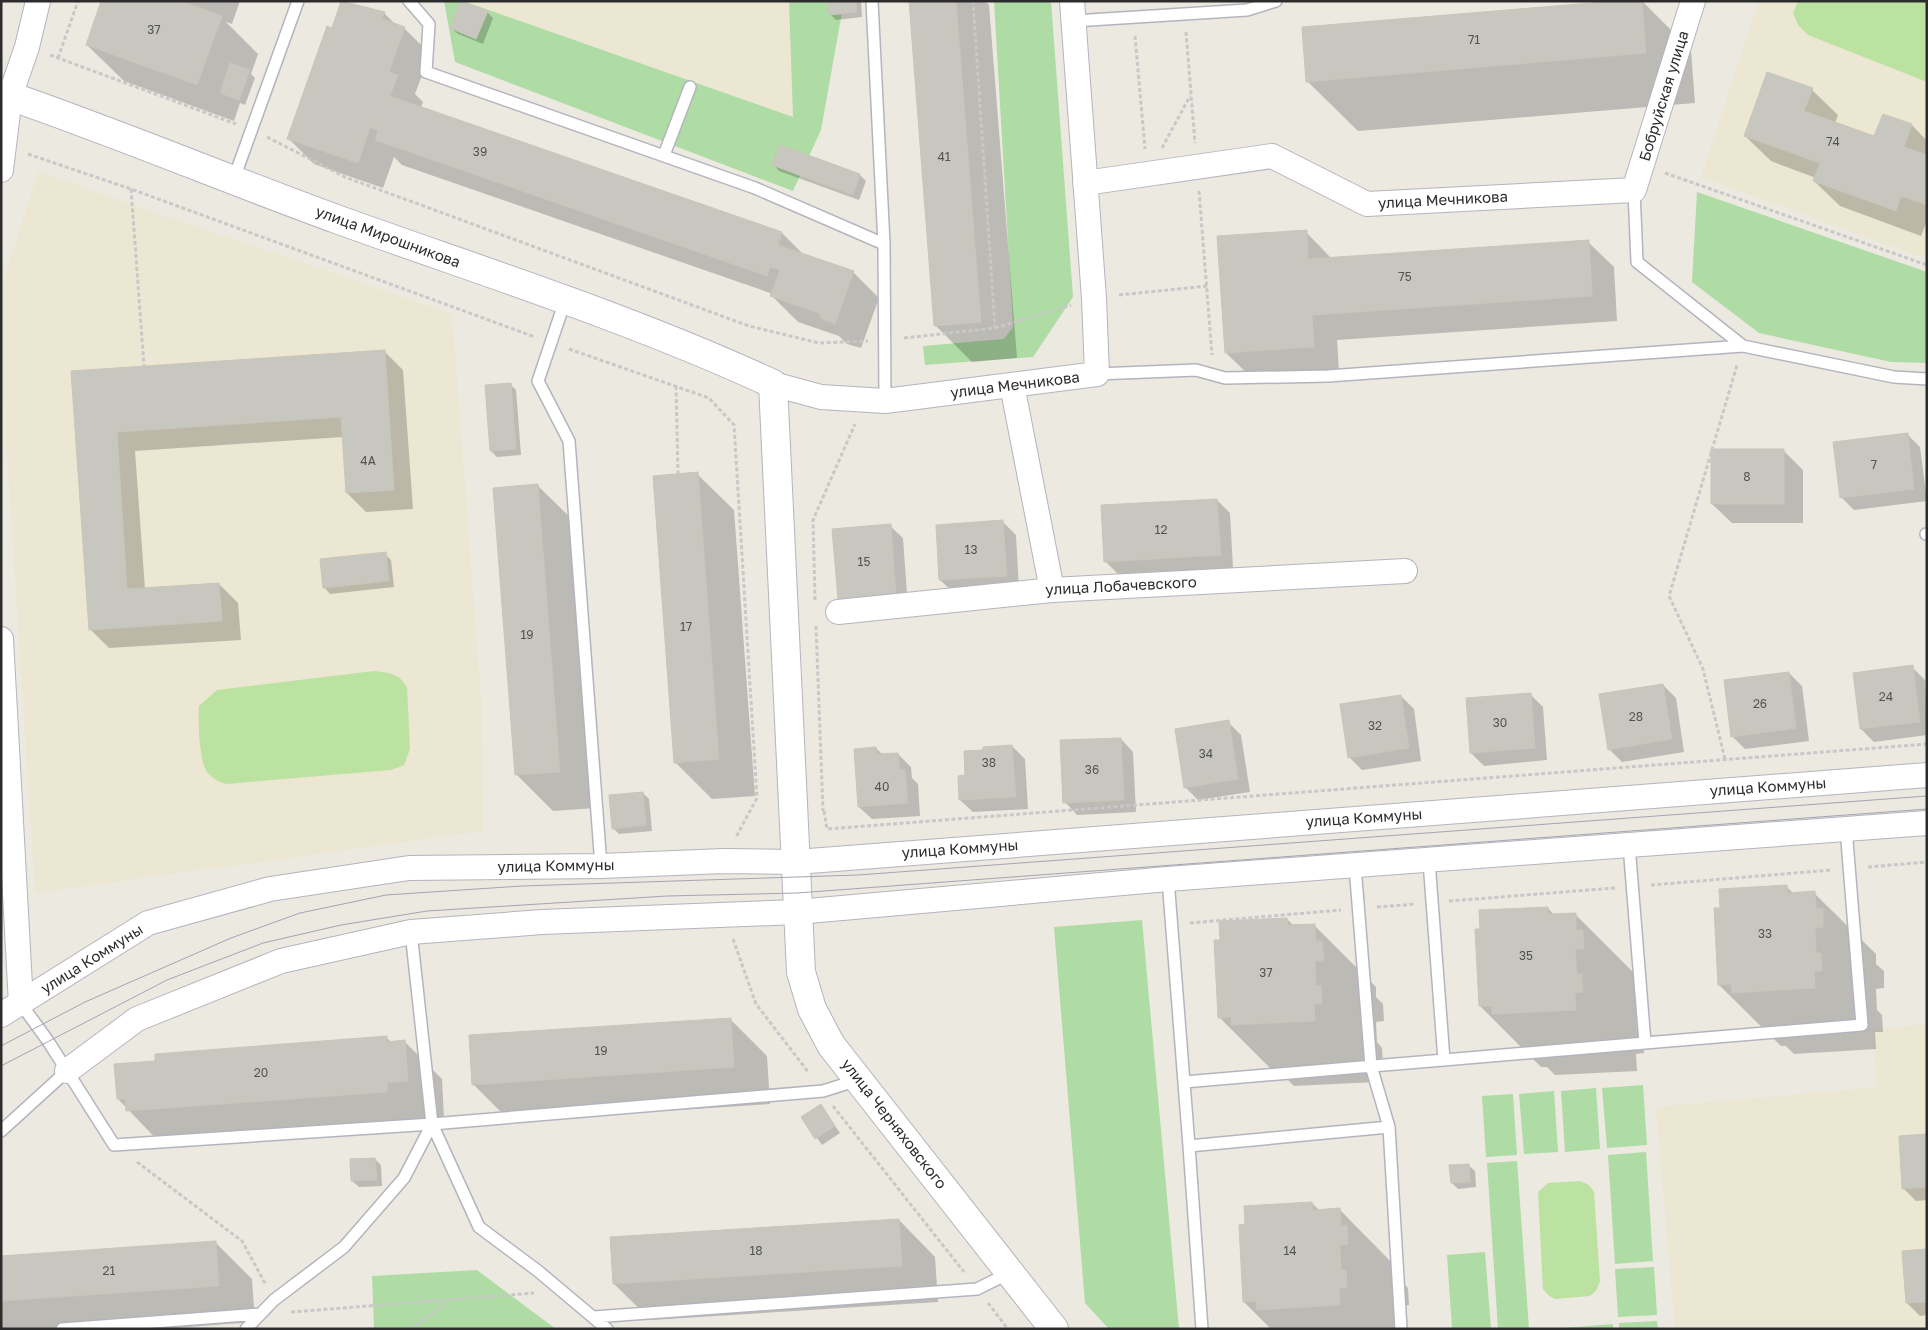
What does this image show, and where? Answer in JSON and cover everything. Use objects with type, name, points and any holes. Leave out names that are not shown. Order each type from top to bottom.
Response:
[{"type":"street","points":[[1,170],[6,94],[27,47],[38,1]]},
{"type":"street","name":"Бобруйская улица","points":[[1634,190],[1693,1]]},
{"type":"street","name":"улица Мечникова","points":[[773,384],[821,397],[885,401],[1097,374],[1094,298],[1073,11]]},
{"type":"street","name":"улица Мирошникова","points":[[6,94],[233,181],[566,301],[726,362],[773,384]]},
{"type":"street","name":"улица Мечникова","points":[[1086,182],[1272,156],[1367,204],[1634,190]]},
{"type":"street","points":[[773,384],[797,902]]},
{"type":"street","points":[[1012,385],[1052,590]]},
{"type":"street","name":"улица Лобачевского","points":[[838,612],[1052,590],[1405,571]]},
{"type":"street","points":[[1,639],[11,1010]]},
{"type":"street","name":"улица Коммуны","points":[[11,1010],[148,923],[270,889],[409,868],[601,866],[724,860],[796,862],[1927,776]]},
{"type":"street","points":[[67,1071],[138,1019],[281,961],[411,932],[542,922],[724,913],[797,902],[1168,880],[1927,823]]},
{"type":"street","name":"улица Черняховского","points":[[797,902],[801,972],[812,1009],[831,1045],[1054,1329]]},
{"type":"lane","points":[[233,181],[298,1]]},
{"type":"lane","points":[[409,1],[429,24],[426,72],[755,188],[884,244]]},
{"type":"lane","points":[[872,1],[884,244],[885,401]]},
{"type":"lane","points":[[1073,11],[1134,17],[1247,10],[1276,1]]},
{"type":"lane","points":[[664,156],[690,87]]},
{"type":"lane","points":[[1634,190],[1637,262],[1743,346]]},
{"type":"lane","points":[[566,301],[550,342],[538,382],[569,441],[601,866]]},
{"type":"lane","points":[[1097,374],[1196,370],[1225,378],[1328,376],[1743,346],[1894,377],[1927,378]]},
{"type":"lane","points":[[1184,1082],[1862,1025],[1846,829]]},
{"type":"lane","points":[[1629,846],[1645,1044]]},
{"type":"lane","points":[[1429,861],[1444,1060]]},
{"type":"lane","points":[[1355,866],[1371,1066],[1389,1128],[1401,1329]]},
{"type":"lane","points":[[1168,880],[1202,1329]]},
{"type":"lane","points":[[411,932],[432,1124],[479,1227],[562,1291],[607,1329]]},
{"type":"lane","points":[[11,1010],[67,1071],[114,1145],[432,1124],[822,1091],[858,1080]]},
{"type":"lane","points":[[1,1131],[67,1071]]},
{"type":"lane","points":[[246,1329],[274,1300],[344,1247],[404,1178],[432,1124]]},
{"type":"lane","points":[[1189,1146],[1389,1128]]},
{"type":"lane","points":[[594,1318],[977,1289],[1009,1273]]},
{"type":"lane","points":[[62,1329],[259,1314]]},
{"type":"path","points":[[58,58],[78,1]]},
{"type":"path","points":[[973,1],[995,328]]},
{"type":"path","points":[[1184,14],[1214,375]]},
{"type":"path","points":[[1134,17],[1147,174]]},
{"type":"path","points":[[27,47],[251,129],[345,177],[749,326],[819,343],[885,340],[995,328],[1094,298],[1206,286]]},
{"type":"path","points":[[1147,174],[1191,95]]},
{"type":"path","points":[[4,146],[131,189],[709,398],[734,424],[757,798],[724,860]]},
{"type":"path","points":[[1662,171],[1927,265]]},
{"type":"path","points":[[131,189],[144,366]]},
{"type":"path","points":[[1725,760],[1703,669],[1669,596],[1743,346]]},
{"type":"path","points":[[676,386],[678,474]]},
{"type":"path","points":[[824,811],[827,829],[1927,744]]},
{"type":"path","points":[[1858,868],[1927,862]]},
{"type":"path","points":[[1170,924],[1838,869]]},
{"type":"path","points":[[724,913],[756,1004],[1008,1329]]},
{"type":"path","points":[[114,1145],[242,1241],[274,1300]]},
{"type":"path","points":[[259,1314],[562,1291]]},
{"type":"path","points":[[410,1329],[448,1300]]},
{"type":"shaded area","points":[[463,1],[789,1],[793,117]]},
{"type":"shaded area","points":[[1759,1],[1927,1],[1927,259],[1701,177]]},
{"type":"shaded area","points":[[38,172],[452,314],[481,698],[483,831],[35,893],[1,359],[1,289]]},
{"type":"shaded area","points":[[1927,1024],[1927,1329],[1675,1329],[1656,1107],[1877,1087],[1873,1030]]},
{"type":"green space","points":[[444,1],[463,1],[793,117],[789,1],[844,1],[821,130],[793,191],[455,62]]},
{"type":"green space","points":[[994,1],[1051,1],[1073,297],[1033,357],[925,365],[923,346],[1004,339],[1013,327]]},
{"type":"green space","points":[[1798,1],[1927,1],[1927,82],[1808,35],[1798,25],[1793,13]]},
{"type":"green space","points":[[1697,192],[1927,272],[1927,363],[1891,362],[1759,333],[1692,282]]},
{"type":"green space","points":[[374,671],[389,673],[399,677],[407,687],[410,749],[404,765],[391,770],[226,784],[216,780],[204,767],[199,730],[199,706],[217,690]]},
{"type":"green space","points":[[1142,920],[1179,1329],[1109,1329],[1085,1303],[1054,927]]},
{"type":"green space","points":[[1643,1085],[1647,1145],[1607,1148],[1602,1088]]},
{"type":"green space","points":[[1596,1088],[1600,1149],[1565,1152],[1561,1091]]},
{"type":"green space","points":[[1554,1091],[1558,1152],[1524,1154],[1519,1094]]},
{"type":"green space","points":[[1513,1094],[1517,1155],[1486,1157],[1482,1096]]},
{"type":"green space","points":[[1646,1152],[1653,1261],[1615,1264],[1608,1155]]},
{"type":"green space","points":[[1517,1161],[1529,1329],[1498,1329],[1487,1163]]},
{"type":"green space","points":[[1580,1181],[1589,1185],[1594,1192],[1600,1281],[1596,1291],[1590,1296],[1555,1299],[1543,1289],[1538,1192],[1548,1183]]},
{"type":"green space","points":[[1485,1252],[1491,1329],[1452,1329],[1447,1255]]},
{"type":"green space","points":[[1654,1267],[1657,1315],[1618,1317],[1615,1269]]},
{"type":"green space","points":[[477,1270],[556,1329],[374,1329],[372,1276]]},
{"type":"green space","points":[[1657,1321],[1658,1329],[1619,1329],[1619,1323]]},
{"type":"green space","points":[[1613,1324],[1613,1329],[1552,1329]]},
{"type":"building","points":[[101,1],[181,1],[222,16],[197,85],[86,45]]},
{"type":"building","points":[[341,1],[385,12],[382,19],[405,27],[389,72],[398,75],[390,96],[782,232],[778,245],[854,271],[835,324],[820,318],[821,314],[770,296],[780,270],[770,267],[767,276],[375,140],[378,130],[370,127],[358,163],[287,139],[327,26],[332,28]]},
{"type":"building","points":[[460,1],[488,11],[476,39],[450,28]]},
{"type":"building","points":[[828,1],[856,1],[857,12],[829,15]]},
{"type":"building","points":[[909,1],[956,1],[981,322],[934,326]]},
{"type":"building","points":[[1615,1],[1642,1],[1646,53],[1306,82],[1302,27]]},
{"type":"building","points":[[230,63],[250,70],[239,100],[220,93]]},
{"type":"building","points":[[1767,72],[1813,88],[1804,111],[1874,136],[1883,114],[1912,124],[1904,147],[1927,155],[1927,205],[1901,196],[1896,211],[1813,181],[1820,163],[1744,136]]},
{"type":"building","points":[[779,145],[819,159],[812,180],[772,165]]},
{"type":"building","points":[[819,159],[860,174],[853,195],[812,180]]},
{"type":"building","points":[[1307,230],[1308,259],[1589,240],[1592,296],[1312,315],[1314,347],[1225,353],[1217,236]]},
{"type":"building","points":[[385,350],[394,490],[346,493],[341,417],[117,432],[127,589],[219,583],[222,621],[89,630],[71,371]]},
{"type":"building","points":[[511,383],[516,449],[490,451],[485,385]]},
{"type":"building","points":[[1908,433],[1914,489],[1840,498],[1833,442]]},
{"type":"building","points":[[1711,449],[1784,449],[1784,504],[1711,504]]},
{"type":"building","points":[[698,472],[719,759],[674,763],[653,476]]},
{"type":"building","points":[[538,484],[560,772],[515,775],[493,488]]},
{"type":"building","points":[[1217,499],[1221,555],[1104,562],[1101,505]]},
{"type":"building","points":[[1003,520],[1007,576],[939,580],[936,525]]},
{"type":"building","points":[[891,524],[896,595],[838,600],[832,529]]},
{"type":"building","points":[[386,552],[389,581],[323,588],[320,559]]},
{"type":"building","points":[[1913,665],[1920,722],[1860,729],[1853,673]]},
{"type":"building","points":[[1789,672],[1796,728],[1731,737],[1724,680]]},
{"type":"building","points":[[1663,684],[1672,739],[1608,750],[1599,694]]},
{"type":"building","points":[[1531,693],[1535,748],[1470,753],[1466,698]]},
{"type":"building","points":[[1401,695],[1409,748],[1348,758],[1340,704]]},
{"type":"building","points":[[1229,720],[1238,779],[1184,788],[1175,729]]},
{"type":"building","points":[[1121,738],[1124,800],[1063,803],[1060,740]]},
{"type":"building","points":[[1012,745],[1016,797],[959,800],[958,776],[965,775],[964,751],[983,750],[983,747]]},
{"type":"building","points":[[876,747],[877,754],[898,753],[900,770],[905,770],[908,803],[858,807],[854,749]]},
{"type":"building","points":[[643,792],[646,825],[612,829],[609,795]]},
{"type":"building","points":[[1787,885],[1788,893],[1815,891],[1816,909],[1823,908],[1823,927],[1815,928],[1816,953],[1821,953],[1822,971],[1814,971],[1815,988],[1732,993],[1731,984],[1718,985],[1714,908],[1720,908],[1719,889]]},
{"type":"building","points":[[1548,907],[1548,914],[1576,913],[1576,930],[1583,930],[1584,949],[1575,949],[1577,974],[1582,974],[1583,992],[1575,993],[1576,1010],[1492,1014],[1492,1006],[1479,1006],[1475,929],[1480,929],[1479,910]]},
{"type":"building","points":[[1287,918],[1288,925],[1315,924],[1316,941],[1322,941],[1324,960],[1315,961],[1316,986],[1321,985],[1322,1004],[1314,1004],[1315,1021],[1231,1025],[1231,1017],[1218,1018],[1214,940],[1220,940],[1219,921]]},
{"type":"building","points":[[731,1018],[734,1067],[472,1085],[469,1035]]},
{"type":"building","points":[[387,1036],[387,1042],[405,1040],[408,1081],[387,1083],[387,1092],[126,1111],[125,1099],[117,1099],[114,1064],[155,1061],[155,1054]]},
{"type":"building","points":[[821,1104],[835,1126],[815,1139],[801,1117]]},
{"type":"building","points":[[1927,1134],[1927,1187],[1902,1189],[1899,1136]]},
{"type":"building","points":[[375,1158],[377,1180],[351,1181],[350,1159]]},
{"type":"building","points":[[1469,1164],[1470,1182],[1451,1183],[1449,1165]]},
{"type":"building","points":[[1312,1202],[1313,1210],[1340,1208],[1341,1226],[1347,1225],[1348,1244],[1340,1245],[1341,1270],[1346,1270],[1347,1288],[1339,1288],[1340,1305],[1257,1310],[1256,1301],[1243,1302],[1239,1225],[1245,1224],[1244,1206]]},
{"type":"building","points":[[899,1219],[902,1266],[613,1284],[610,1237]]},
{"type":"building","points":[[216,1241],[219,1286],[1,1301],[1,1256]]},
{"type":"building","points":[[1927,1249],[1927,1302],[1906,1303],[1902,1251]]},
{"type":"tram line","points":[[1,1046],[85,1002],[231,938],[300,913],[386,895],[522,886],[858,875],[1927,796]]},
{"type":"tram line","points":[[1,1066],[167,980],[263,943],[341,925],[427,911],[667,896],[797,893],[1927,809]]}]
